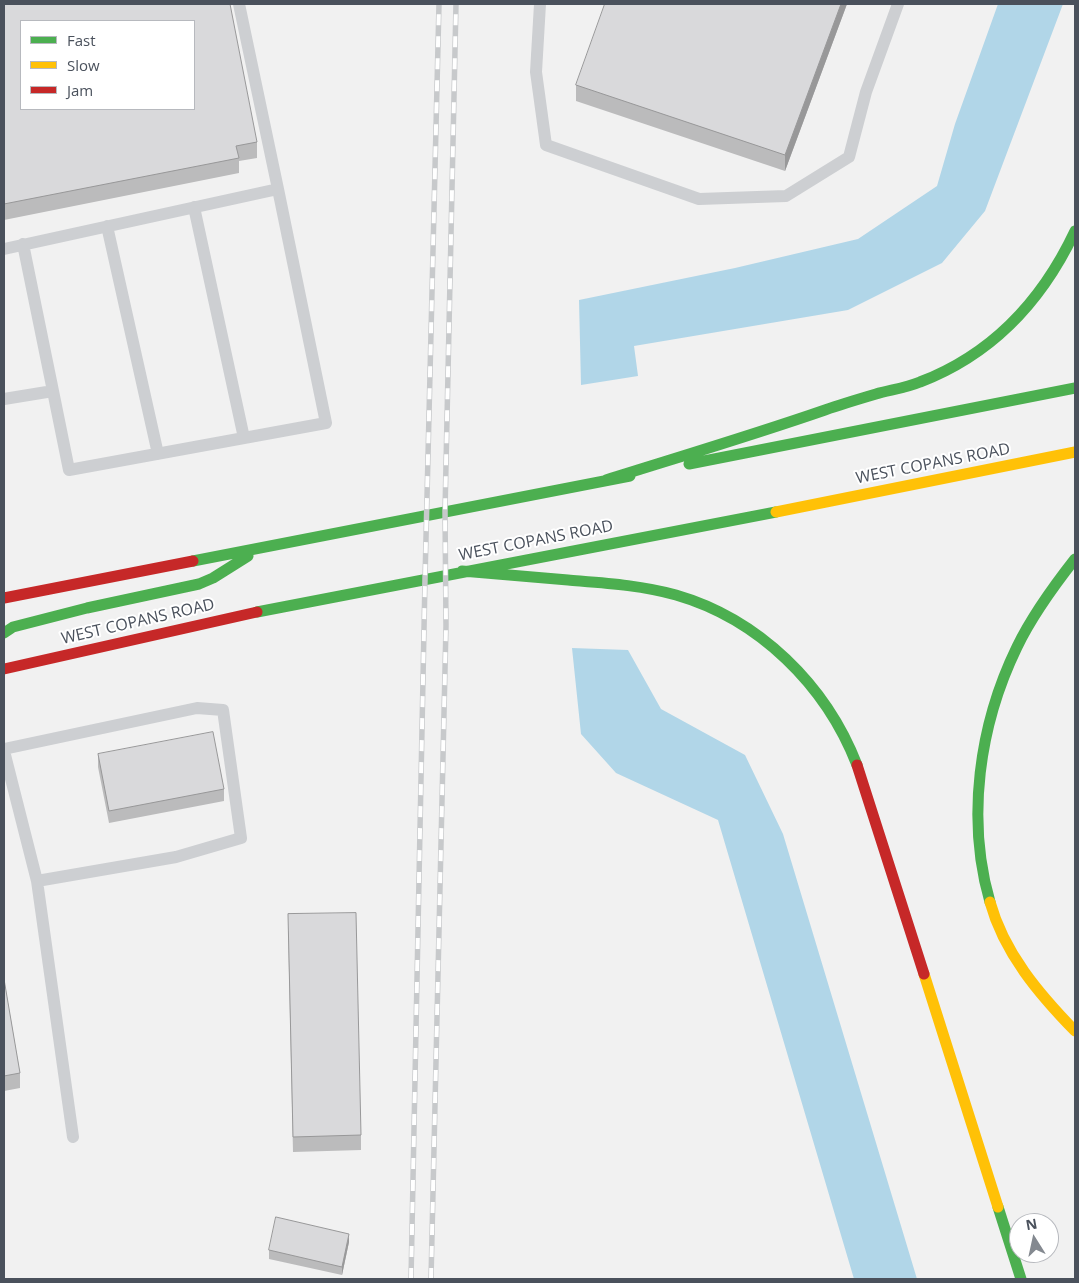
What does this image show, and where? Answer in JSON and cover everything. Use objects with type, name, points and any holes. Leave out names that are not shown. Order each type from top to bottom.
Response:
[{"type":"main road","points":[[606,480],[919,382],[942,373],[987,345],[1026,310],[1042,291],[1056,269],[1075,230]]},
{"type":"main road","points":[[4,598],[1075,388]]},
{"type":"main road","name":"WEST COPANS ROAD","points":[[4,670],[247,614],[889,490],[1075,452]]},
{"type":"main road","points":[[4,633],[13,627],[87,608],[199,584],[213,578],[262,547]]},
{"type":"main road","points":[[1075,559],[1044,601],[1015,652],[1003,679],[987,734],[982,762],[978,820],[982,874],[994,915],[1006,939],[1036,988],[1075,1031]]},
{"type":"main road","points":[[462,571],[619,584],[645,588],[694,601],[751,630],[788,662],[819,696],[849,745],[864,787],[1021,1279]]},
{"type":"lane","points":[[23,244],[69,470],[326,423],[239,4]]},
{"type":"lane","points":[[540,4],[536,72],[546,145],[699,199],[786,196],[848,157],[866,92],[898,4]]},
{"type":"lane","points":[[4,249],[278,189]]},
{"type":"lane","points":[[194,207],[244,438]]},
{"type":"lane","points":[[107,226],[158,454]]},
{"type":"lane","points":[[4,399],[53,390]]},
{"type":"lane","points":[[37,881],[176,857],[241,838],[223,710],[197,708],[4,750],[37,881],[73,1137]]},
{"type":"water","points":[[998,4],[1063,4],[985,211],[942,263],[848,310],[634,346],[638,376],[581,385],[579,300],[735,268],[858,239],[937,186],[955,124]]},
{"type":"water","points":[[572,648],[628,650],[661,709],[745,755],[783,834],[917,1279],[854,1279],[718,820],[616,773],[581,734]]},
{"type":"building","points":[[4,4],[230,4],[257,142],[236,146],[239,158],[4,204]]},
{"type":"building","points":[[605,4],[841,4],[785,155],[576,85]]},
{"type":"building","points":[[213,732],[224,789],[109,811],[98,754]]},
{"type":"building","points":[[356,913],[361,1135],[293,1137],[288,914]]},
{"type":"building","points":[[4,979],[20,1073],[4,1076]]},
{"type":"building","points":[[276,1217],[349,1234],[342,1267],[269,1250]]},
{"type":"railway","points":[[411,1279],[439,4]]},
{"type":"railway","points":[[431,1279],[446,626],[445,511],[456,4]]},
{"type":"traffic: fast","points":[[606,480],[876,394],[909,386],[946,370],[992,340],[1031,302],[1062,256],[1075,231]]},
{"type":"traffic: fast","points":[[689,464],[1075,388]]},
{"type":"traffic: fast","points":[[193,561],[630,476]]},
{"type":"traffic: fast","points":[[257,612],[776,512]]},
{"type":"traffic: fast","points":[[4,633],[13,627],[87,608],[199,584],[213,578],[248,556]]},
{"type":"traffic: fast","points":[[990,902],[979,838],[978,805],[985,740],[993,708],[1017,647],[1043,602],[1075,559]]},
{"type":"traffic: fast","points":[[462,571],[636,587],[676,595],[706,606],[735,620],[762,638],[808,682],[844,736],[857,765]]},
{"type":"traffic: fast","points":[[998,1207],[1021,1279]]},
{"type":"traffic: slow","points":[[776,512],[1075,452]]},
{"type":"traffic: slow","points":[[990,902],[1004,938],[1024,972],[1075,1031]]},
{"type":"traffic: slow","points":[[924,974],[998,1207]]},
{"type":"traffic: jam","points":[[4,598],[193,561]]},
{"type":"traffic: jam","points":[[4,669],[257,612]]},
{"type":"traffic: jam","points":[[857,765],[924,974]]}]
